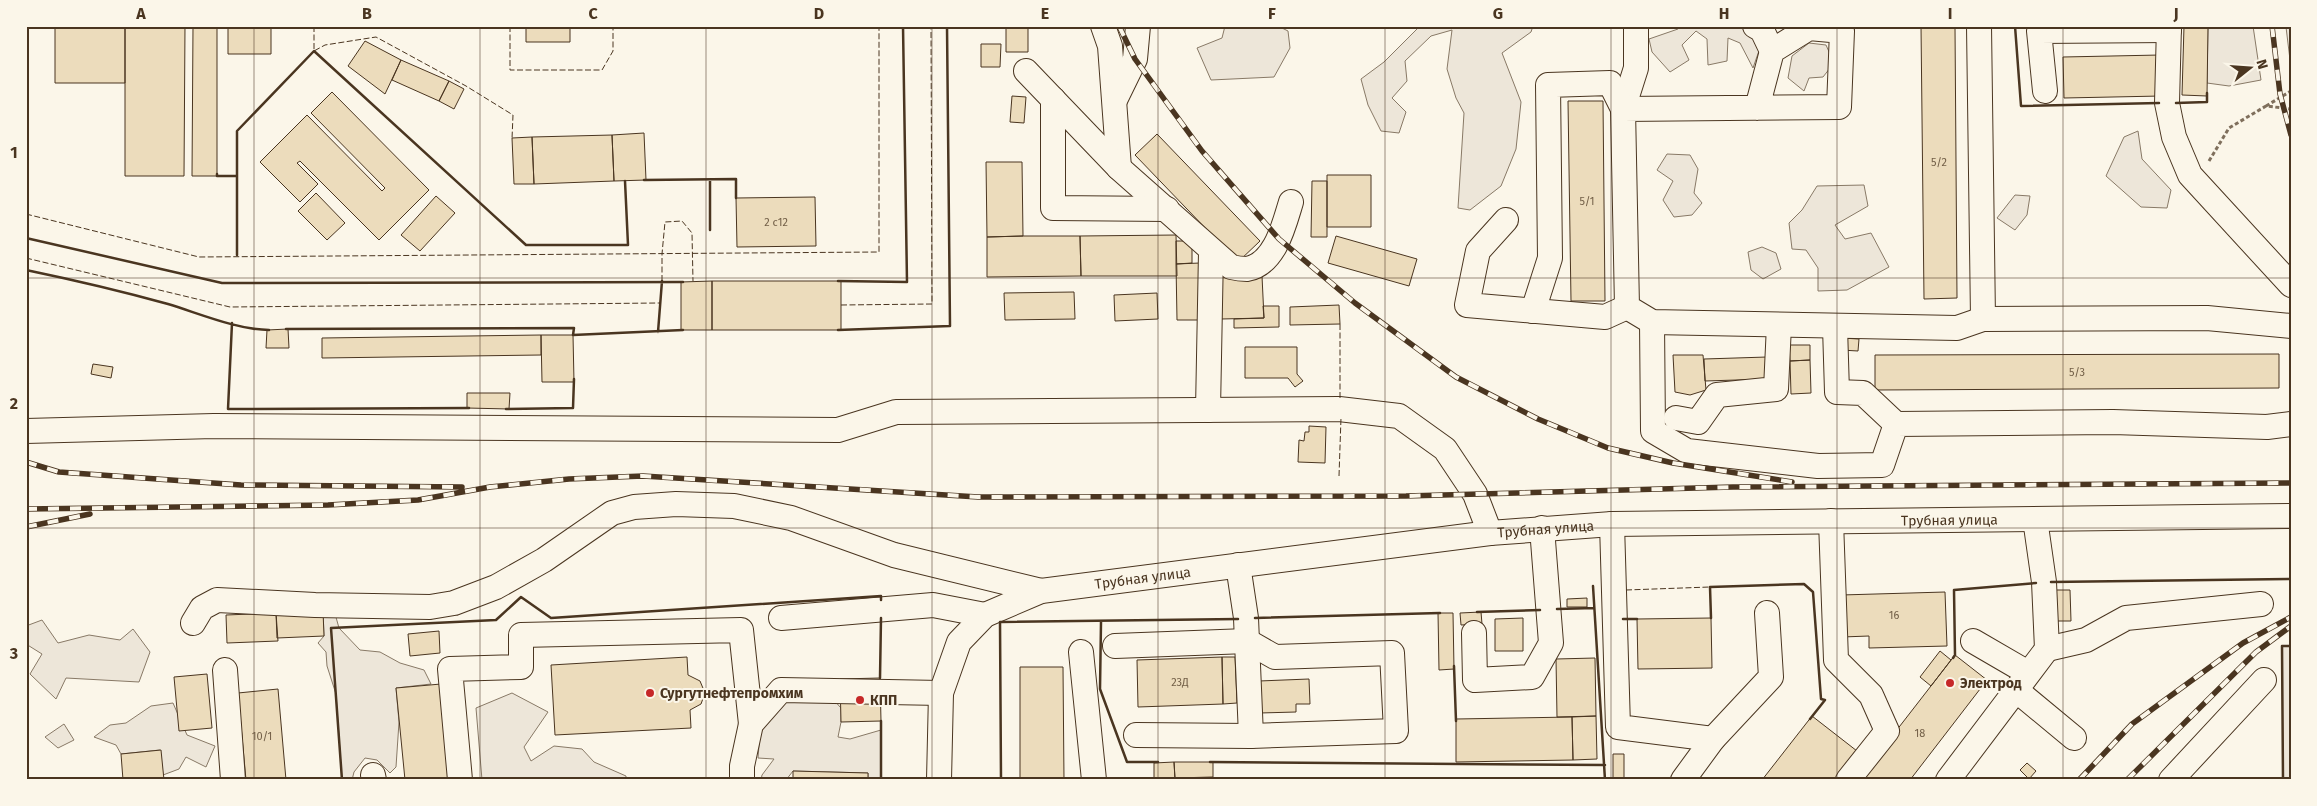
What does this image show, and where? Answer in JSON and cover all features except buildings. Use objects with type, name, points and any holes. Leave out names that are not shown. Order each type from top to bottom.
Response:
[{"type":"street","points":[[1104,26],[1110,46],[1119,168]]},
{"type":"street","points":[[1115,100],[1135,59],[1138,26]]},
{"type":"street","points":[[1627,307],[1623,109],[1636,68],[1636,26]]},
{"type":"street","points":[[1755,26],[1762,30],[1772,51],[1757,108]]},
{"type":"street","points":[[1980,26],[1983,318]]},
{"type":"street","points":[[1623,109],[1839,107],[1845,29],[1808,28],[1772,51]]},
{"type":"street","points":[[2045,91],[2039,31],[2169,28],[2168,103],[2174,137],[2190,175],[2291,285]]},
{"type":"street","points":[[1026,71],[1119,168],[1167,209],[1211,252],[1231,267],[1247,269],[1263,260],[1279,240],[1291,202]]},
{"type":"street","points":[[1533,311],[1550,258],[1548,86],[1610,83],[1623,109]]},
{"type":"street","points":[[1053,99],[1053,208],[1167,209]]},
{"type":"street","points":[[1506,220],[1478,251],[1467,305],[1605,317],[1627,307]]},
{"type":"street","points":[[1208,410],[1211,252]]},
{"type":"street","points":[[1627,307],[1652,322],[1957,328],[1983,318],[2207,318],[2291,326]]},
{"type":"street","points":[[1652,322],[1653,431],[1687,451],[1818,466],[1882,465],[1896,424]]},
{"type":"street","points":[[1676,418],[1698,422],[1717,395],[1776,389],[1779,325]]},
{"type":"street","points":[[1835,326],[1837,392],[1863,393],[1896,424],[2113,422],[2267,426],[2291,424]]},
{"type":"street","points":[[26,431],[214,426],[838,430],[896,412],[1339,409],[1399,416],[1445,450],[1475,494],[1490,533]]},
{"type":"street","points":[[193,623],[202,608],[218,600],[315,605],[430,607],[454,603],[496,587],[544,560],[612,513],[634,507],[676,504],[734,506],[791,518],[894,555],[1041,591]]},
{"type":"street","name":"Трубная улица","points":[[939,780],[942,693],[959,642],[984,615],[1041,591],[1490,533],[1542,528],[1612,524],[2291,516]]},
{"type":"street","points":[[1948,780],[2046,649],[2044,582],[2035,519]]},
{"type":"street","points":[[1831,521],[1836,660],[1872,695],[1887,731],[1848,780]]},
{"type":"street","points":[[1612,524],[1618,727],[1713,739]]},
{"type":"street","points":[[1474,633],[1475,680],[1532,677],[1551,643],[1542,528]]},
{"type":"street","points":[[1238,565],[1247,641],[1251,736]]},
{"type":"street","points":[[2046,649],[2086,640],[2126,618],[2261,604]]},
{"type":"street","points":[[781,618],[933,605],[984,615]]},
{"type":"street","points":[[1683,780],[1713,739],[1771,677],[1767,613]]},
{"type":"street","points":[[460,780],[450,669],[521,667],[521,635],[741,630],[752,724],[742,766],[742,780]]},
{"type":"street","points":[[1115,646],[1247,641],[1275,657],[1392,653],[1396,732],[1251,736],[1136,735]]},
{"type":"street","points":[[1973,641],[2022,681],[2074,738]]},
{"type":"street","points":[[1081,652],[1094,780]]},
{"type":"street","points":[[225,670],[233,780]]},
{"type":"street","points":[[2171,780],[2264,680]]},
{"type":"street","points":[[752,724],[781,690],[942,693]]},
{"type":"path","points":[[2196,182],[2229,128],[2291,91]]},
{"type":"path","points":[[2266,106],[2291,109]]},
{"type":"shaded area","points":[[1225,26],[1278,26],[1288,31],[1290,48],[1274,77],[1211,80],[1197,48],[1222,38]]},
{"type":"shaded area","points":[[1420,26],[1533,26],[1531,32],[1502,53],[1521,102],[1516,149],[1501,186],[1470,210],[1458,208],[1464,113],[1456,98],[1447,69],[1452,30],[1431,36],[1405,61],[1407,81],[1392,98],[1406,112],[1399,133],[1381,131],[1368,105],[1361,79],[1384,62]]},
{"type":"shaded area","points":[[1681,26],[1741,26],[1751,32],[1761,45],[1753,68],[1740,43],[1728,38],[1727,61],[1708,65],[1707,39],[1696,31],[1682,45],[1689,60],[1670,72],[1652,52],[1649,39],[1678,29]]},
{"type":"shaded area","points":[[2208,26],[2253,26],[2261,80],[2229,86],[2207,83]]},
{"type":"shaded area","points":[[2291,26],[2291,68],[2286,27]]},
{"type":"shaded area","points":[[1809,43],[1826,45],[1834,63],[1823,77],[1809,78],[1804,91],[1788,78],[1792,56]]},
{"type":"shaded area","points":[[2138,131],[2142,159],[2171,190],[2167,208],[2141,207],[2106,176],[2124,137]]},
{"type":"shaded area","points":[[1667,154],[1690,155],[1698,169],[1694,193],[1702,203],[1692,215],[1674,217],[1663,200],[1673,181],[1657,170]]},
{"type":"shaded area","points":[[1864,185],[1868,206],[1835,225],[1845,239],[1871,233],[1889,267],[1847,290],[1818,291],[1818,268],[1806,250],[1792,249],[1789,223],[1802,210],[1817,186]]},
{"type":"shaded area","points":[[2015,195],[2030,196],[2027,215],[2015,230],[1997,218]]},
{"type":"shaded area","points":[[1762,247],[1776,253],[1781,269],[1763,279],[1751,270],[1748,252]]},
{"type":"shaded area","points":[[334,610],[339,628],[360,650],[380,652],[400,663],[424,670],[431,684],[396,688],[399,722],[396,767],[390,773],[377,760],[365,758],[354,772],[352,780],[342,780],[336,694],[327,666],[326,652],[318,643],[324,636],[323,611]]},
{"type":"shaded area","points":[[42,620],[58,643],[89,635],[120,640],[133,629],[150,652],[139,682],[66,678],[56,699],[30,674],[42,654],[26,644],[26,626]]},
{"type":"shaded area","points":[[2282,646],[2291,646],[2291,780],[2283,780]]},
{"type":"shaded area","points":[[512,693],[548,712],[524,747],[531,761],[554,746],[582,749],[594,762],[626,776],[626,780],[482,780],[476,708]]},
{"type":"shaded area","points":[[787,698],[832,698],[841,708],[838,737],[850,739],[881,730],[881,780],[868,780],[868,773],[793,771],[786,780],[761,780],[762,775],[774,759],[758,758],[761,720]]},
{"type":"shaded area","points":[[173,703],[187,735],[215,746],[206,767],[186,757],[179,769],[163,775],[160,750],[121,754],[116,745],[94,737],[110,725],[126,723],[151,706]]},
{"type":"shaded area","points":[[64,724],[74,740],[58,748],[45,737]]},
{"type":"railway","points":[[1119,26],[1135,59],[1202,151],[1279,239],[1355,303],[1456,377],[1538,419],[1608,448],[1673,463],[1792,482]]},
{"type":"railway","points":[[2272,26],[2280,94],[2291,135]]},
{"type":"railway","points":[[26,462],[59,472],[241,485],[462,487]]},
{"type":"railway","points":[[26,509],[328,505],[418,500],[490,487],[569,479],[643,476],[978,497],[1406,496],[1733,487],[2291,483]]},
{"type":"railway","points":[[26,527],[90,514]]},
{"type":"railway","points":[[2079,780],[2132,724],[2243,643],[2291,617]]},
{"type":"railway","points":[[2127,780],[2256,652],[2291,626]]},
{"type":"fence","points":[[314,26],[314,51],[325,45],[376,37],[466,86],[513,115],[512,139]]},
{"type":"fence","points":[[510,26],[510,70],[602,70],[613,51],[613,26]]},
{"type":"fence","points":[[26,214],[199,257],[879,252],[879,26]]},
{"type":"fence","points":[[841,305],[932,304],[931,26]]},
{"type":"fence","points":[[662,281],[665,222],[682,221],[692,233],[693,281]]},
{"type":"fence","points":[[26,258],[230,307],[660,303]]},
{"type":"fence","points":[[1340,324],[1340,400]]},
{"type":"fence","points":[[1339,476],[1341,418]]},
{"type":"fence","points":[[1626,590],[1710,587]]},
{"type":"wall","points":[[838,281],[907,282],[903,26]]},
{"type":"wall","points":[[838,330],[950,326],[947,26]]},
{"type":"wall","points":[[2015,26],[2021,106],[2159,103]]},
{"type":"wall","points":[[237,255],[237,131],[314,51],[526,245],[628,245],[625,181]]},
{"type":"wall","points":[[2176,103],[2207,102],[2207,93]]},
{"type":"wall","points":[[217,174],[217,176],[237,176]]},
{"type":"wall","points":[[644,180],[736,179],[736,198]]},
{"type":"wall","points":[[710,180],[710,230]]},
{"type":"wall","points":[[26,238],[222,283],[683,282]]},
{"type":"wall","points":[[26,270],[150,299],[231,324],[269,330]]},
{"type":"wall","points":[[658,332],[662,281]]},
{"type":"wall","points":[[232,323],[228,409],[469,408]]},
{"type":"wall","points":[[286,329],[574,328],[573,335],[683,330]]},
{"type":"wall","points":[[506,409],[573,408],[574,379]]},
{"type":"wall","points":[[2051,582],[2291,579]]},
{"type":"wall","points":[[1953,658],[1955,655],[1954,590],[2036,583]]},
{"type":"wall","points":[[1711,618],[1710,587],[1804,584],[1813,592],[1821,699],[1825,700],[1810,719]]},
{"type":"wall","points":[[1593,586],[1605,780]]},
{"type":"wall","points":[[342,780],[331,628],[496,620],[521,597],[551,618],[881,596],[881,600]]},
{"type":"wall","points":[[1557,609],[1594,608]]},
{"type":"wall","points":[[1477,612],[1540,610]]},
{"type":"wall","points":[[1255,618],[1440,613]]},
{"type":"wall","points":[[880,678],[881,618]]},
{"type":"wall","points":[[1001,780],[1000,622],[1238,619]]},
{"type":"wall","points":[[1623,619],[1637,619]]},
{"type":"wall","points":[[1101,622],[1100,689],[1127,762],[1158,762]]},
{"type":"wall","points":[[2283,780],[2282,646],[2291,646]]},
{"type":"wall","points":[[1454,666],[1456,721]]},
{"type":"wall","points":[[881,721],[881,780]]},
{"type":"wall","points":[[1210,762],[1605,765]]},
{"type":"place","name":"Электрод","points":[[1950,683]]},
{"type":"place","name":"Сургутнефтепромхим","points":[[650,693]]},
{"type":"place","name":"КПП","points":[[860,700]]}]
